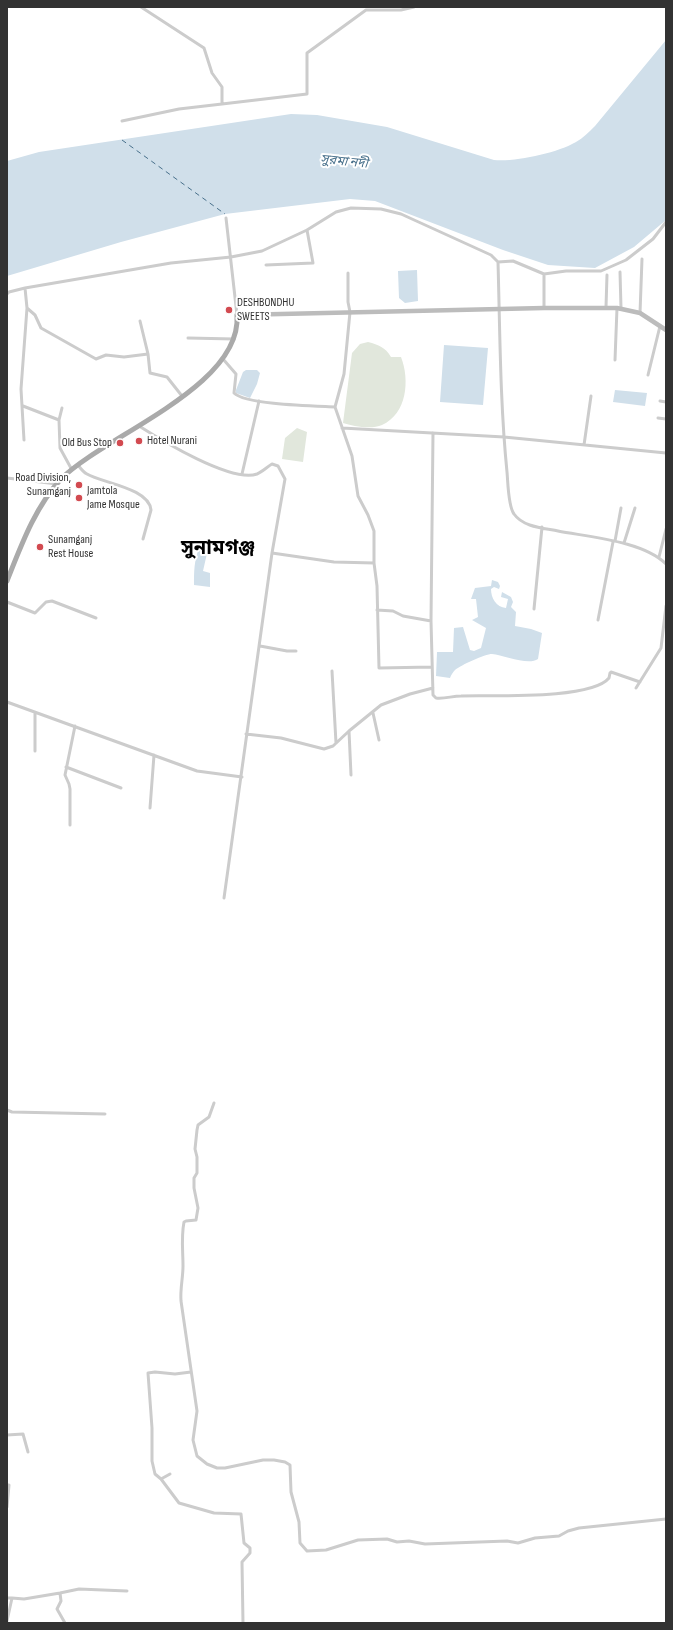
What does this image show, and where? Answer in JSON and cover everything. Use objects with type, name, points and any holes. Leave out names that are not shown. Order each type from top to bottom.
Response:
[{"type":"main road","points":[[7,581],[35,517],[57,484],[78,465],[200,383],[223,359],[234,339],[238,323],[237,315],[544,308],[619,308],[640,313],[666,330]]},
{"type":"street","points":[[141,7],[204,48],[212,73],[222,87],[222,104]]},
{"type":"street","points":[[122,121],[179,109],[307,94],[307,53],[366,10],[401,10],[414,7]]},
{"type":"street","points":[[7,294],[9,292],[25,288],[171,263],[231,257],[262,251],[307,230],[336,212],[351,208],[381,209],[401,214],[491,256],[498,262],[513,261],[544,274],[566,271],[601,271],[626,260],[653,238],[666,222]]},
{"type":"street","points":[[226,218],[237,315]]},
{"type":"street","points":[[266,265],[312,264],[307,230]]},
{"type":"street","points":[[640,313],[642,260]]},
{"type":"street","points":[[498,262],[504,437],[510,502],[513,514],[527,525],[624,543],[659,558],[666,564]]},
{"type":"street","points":[[616,360],[620,272]]},
{"type":"street","points":[[348,273],[348,302],[350,312],[344,374],[335,407],[352,456],[358,496],[368,514],[374,531],[379,668],[432,667]]},
{"type":"street","points":[[544,274],[544,308]]},
{"type":"street","points":[[606,308],[607,275]]},
{"type":"street","points":[[24,440],[22,429],[23,406],[21,389],[27,308],[25,288]]},
{"type":"street","points":[[27,308],[35,314],[42,328],[96,359],[106,355],[124,357],[148,354]]},
{"type":"street","points":[[140,321],[148,354],[150,373],[167,377],[182,396]]},
{"type":"street","points":[[648,375],[660,326]]},
{"type":"street","points":[[188,338],[234,339]]},
{"type":"street","points":[[223,359],[236,374],[235,395],[244,399],[259,402],[335,407]]},
{"type":"street","points":[[584,445],[591,396]]},
{"type":"street","points":[[660,401],[666,402]]},
{"type":"street","points":[[242,474],[259,402]]},
{"type":"street","points":[[23,406],[59,420]]},
{"type":"street","points":[[62,408],[59,420],[60,448],[72,470]]},
{"type":"street","points":[[658,418],[666,419]]},
{"type":"street","points":[[138,426],[186,454],[234,474],[257,474],[272,464],[278,466],[285,480],[272,553],[224,898]]},
{"type":"street","points":[[342,428],[504,437],[666,453]]},
{"type":"street","points":[[433,433],[431,621],[433,695],[436,698],[442,699],[459,696],[576,692],[602,684],[609,678],[611,672],[640,682]]},
{"type":"street","points":[[78,465],[86,474],[132,490],[146,499],[151,507],[151,510],[144,539]]},
{"type":"street","points":[[7,478],[57,484]]},
{"type":"street","points":[[598,620],[621,508]]},
{"type":"street","points":[[624,543],[635,508]]},
{"type":"street","points":[[534,609],[542,527]]},
{"type":"street","points":[[659,558],[666,529]]},
{"type":"street","points":[[272,553],[334,562],[374,563]]},
{"type":"street","points":[[7,602],[35,613],[46,602],[52,601],[96,618]]},
{"type":"street","points":[[636,688],[661,648],[666,606]]},
{"type":"street","points":[[377,610],[393,611],[403,616],[431,621]]},
{"type":"street","points":[[260,646],[287,651],[296,651]]},
{"type":"street","points":[[332,671],[336,744]]},
{"type":"street","points":[[246,734],[281,738],[324,749],[336,744],[349,731],[381,705],[410,694],[433,688]]},
{"type":"street","points":[[7,702],[197,771],[242,777]]},
{"type":"street","points":[[35,751],[36,712]]},
{"type":"street","points":[[372,712],[379,740]]},
{"type":"street","points":[[70,825],[70,789],[65,776],[75,726]]},
{"type":"street","points":[[349,731],[351,775]]},
{"type":"street","points":[[150,808],[154,755]]},
{"type":"street","points":[[66,767],[121,788]]},
{"type":"street","points":[[214,1103],[209,1117],[198,1125],[197,1130],[195,1149],[197,1157],[196,1173],[194,1178],[194,1188],[198,1208],[196,1220],[184,1222],[182,1232],[184,1268],[180,1289],[197,1411],[193,1440],[197,1456],[207,1464],[217,1468],[225,1468],[263,1460],[285,1462],[290,1465],[291,1492],[299,1522],[300,1543],[307,1551],[326,1550],[358,1540],[387,1539],[397,1542],[409,1541],[425,1544],[507,1541],[518,1543],[535,1538],[559,1536],[568,1530],[579,1528],[666,1519]]},
{"type":"street","points":[[7,1110],[12,1112],[105,1114]]},
{"type":"street","points":[[191,1372],[175,1374],[155,1372],[148,1373],[152,1428],[152,1461],[155,1474],[161,1479],[179,1504],[214,1513],[241,1514],[244,1543],[250,1548],[250,1553],[242,1562],[243,1623]]},
{"type":"street","points":[[7,1435],[23,1434],[28,1452]]},
{"type":"street","points":[[161,1479],[170,1474]]},
{"type":"street","points":[[7,1485],[9,1485],[8,1507]]},
{"type":"street","points":[[7,1598],[24,1598],[79,1589],[127,1591]]},
{"type":"street","points":[[60,1593],[61,1601],[57,1609],[66,1623]]},
{"type":"street","points":[[7,1621],[12,1598]]},
{"type":"shaded area","points":[[368,342],[381,347],[391,357],[401,357],[404,366],[406,386],[401,405],[397,413],[382,425],[373,427],[343,423],[352,353],[360,344]]},
{"type":"shaded area","points":[[297,428],[307,432],[303,462],[282,459],[285,438]]},
{"type":"water","name":"সুরমা নদী","points":[[666,40],[666,220],[634,247],[595,268],[548,265],[503,250],[375,201],[350,199],[225,214],[121,242],[7,276],[7,161],[39,152],[291,114],[317,115],[387,127],[494,160],[513,160],[536,156],[558,150],[584,137],[595,126]]},
{"type":"water","points":[[417,270],[418,301],[405,303],[399,298],[398,271]]},
{"type":"water","points":[[444,345],[488,348],[483,405],[440,402]]},
{"type":"water","points":[[246,370],[257,370],[260,373],[257,384],[250,398],[236,393],[243,372]]},
{"type":"water","points":[[615,390],[647,393],[645,406],[613,402]]},
{"type":"water","points":[[199,548],[208,549],[203,571],[210,573],[210,587],[194,585],[195,562]]},
{"type":"water","points":[[492,580],[498,582],[500,586],[499,589],[494,587],[491,589],[493,599],[499,606],[506,608],[508,599],[501,597],[502,592],[511,597],[513,602],[511,607],[516,612],[515,626],[542,633],[538,659],[534,661],[522,661],[489,654],[458,668],[450,678],[436,676],[437,652],[453,652],[454,628],[463,627],[470,650],[474,651],[481,648],[486,628],[472,620],[478,617],[476,599],[471,599],[475,588],[491,586]]},
{"type":"ferry route","points":[[122,140],[225,214]]},
{"type":"place","name":"DESHBONDHU SWEETS","points":[[229,310]]},
{"type":"place","name":"Hotel Nurani","points":[[139,441]]},
{"type":"place","name":"Old Bus Stop","points":[[120,443]]},
{"type":"place","name":"Road Division, Sunamganj","points":[[79,485]]},
{"type":"place","name":"Jamtola Jame Mosque","points":[[79,498]]},
{"type":"place","name":"Sunamganj Rest House","points":[[40,547]]},
{"type":"district","name":"সুনামগঞ্জ","points":[[218,549]]}]
